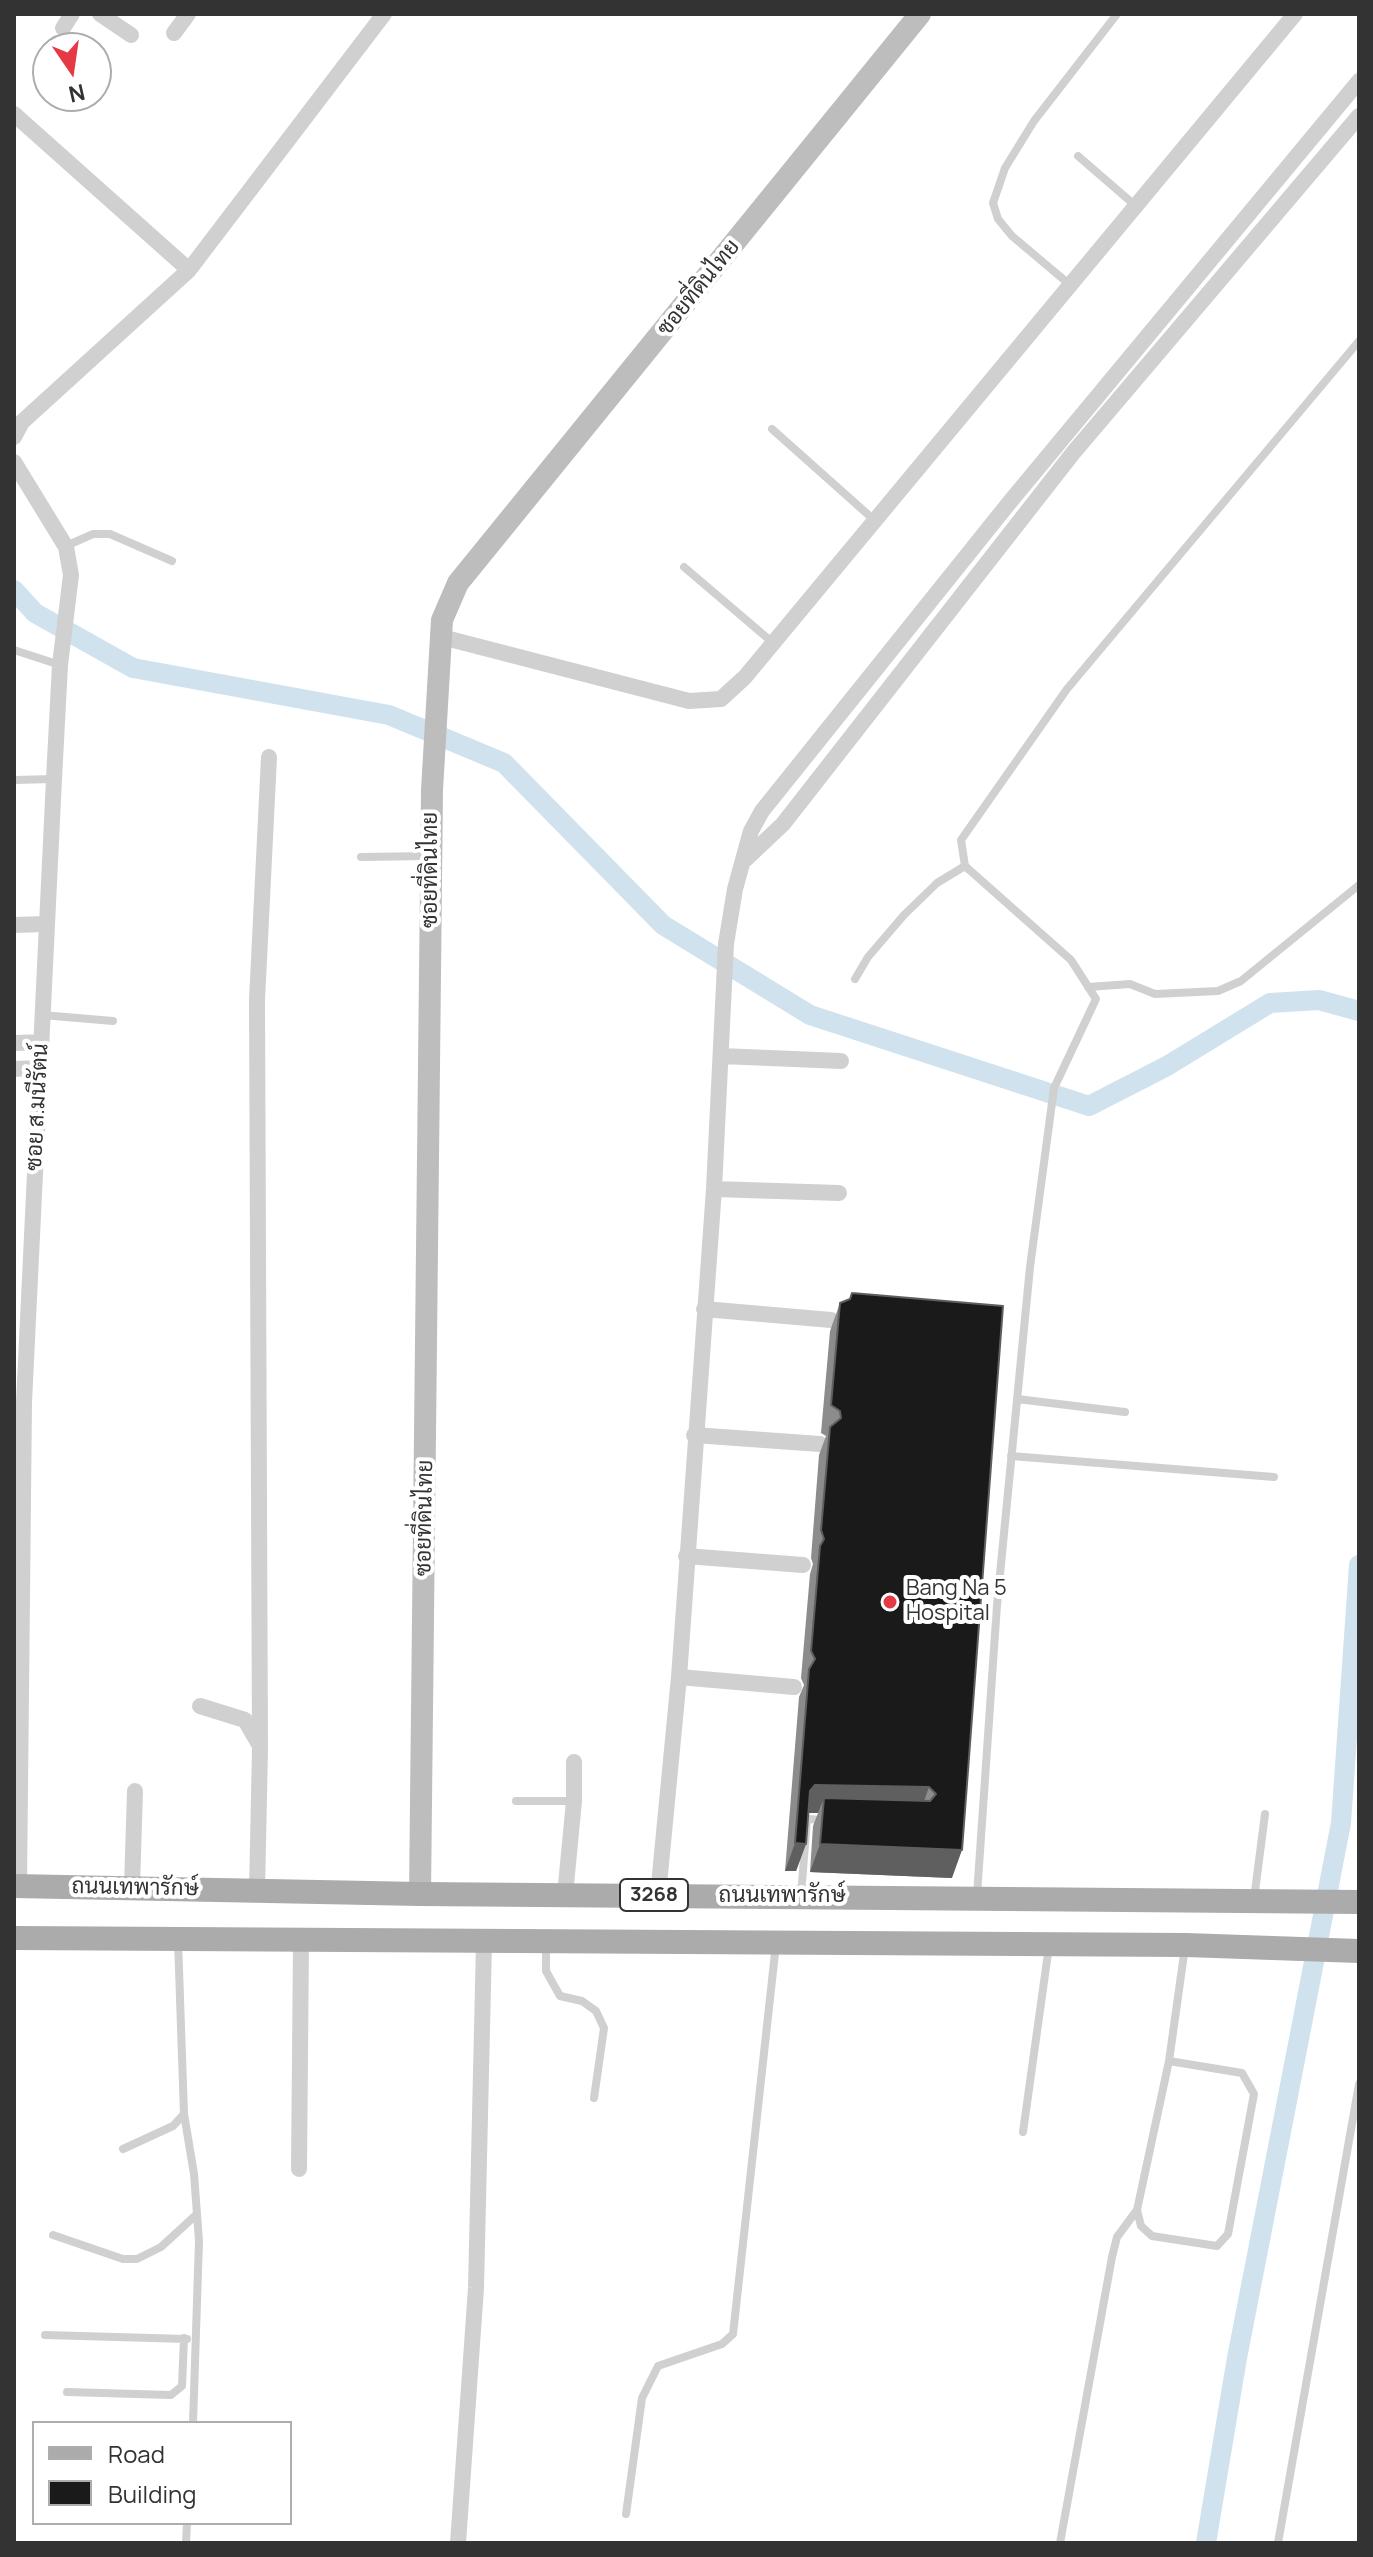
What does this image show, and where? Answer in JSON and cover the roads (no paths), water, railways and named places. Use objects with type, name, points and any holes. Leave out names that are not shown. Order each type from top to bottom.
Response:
[{"type":"main road","name":"ถนนเทพารักษ์","points":[[17,1886],[420,1894],[977,1896],[1355,1902]]},
{"type":"main road","name":"3268","points":[[14,1938],[546,1944],[1186,1945],[1350,1951]]},
{"type":"street","points":[[100,14],[131,35]]},
{"type":"street","points":[[174,33],[188,14]]},
{"type":"street","points":[[14,437],[22,422],[189,270],[384,14]]},
{"type":"street","name":"ซอยที่ดินไทย","points":[[420,1894],[431,856],[438,636],[458,583],[920,14]]},
{"type":"street","points":[[438,636],[689,701],[721,699],[745,677],[1295,14]]},
{"type":"street","points":[[746,859],[783,824],[1115,391],[1359,81]]},
{"type":"street","points":[[14,114],[189,270]]},
{"type":"street","points":[[658,1895],[679,1677],[714,1189],[726,944],[735,889],[746,859],[751,831],[762,811],[1009,503],[1115,391],[1359,116]]},
{"type":"street","points":[[14,462],[66,547]]},
{"type":"street","name":"ซอย ส.มนีรัตน์","points":[[17,1886],[21,1491],[60,664],[71,575],[66,547]]},
{"type":"street","points":[[849,703],[867,715]]},
{"type":"street","points":[[257,1891],[260,1748],[257,1000],[269,757]]},
{"type":"street","points":[[14,925],[46,924]]},
{"type":"street","points":[[14,1043],[41,1042]]},
{"type":"street","points":[[721,1056],[841,1061]]},
{"type":"street","points":[[14,1069],[40,1068]]},
{"type":"street","points":[[714,1189],[839,1193]]},
{"type":"street","points":[[704,1309],[831,1320]]},
{"type":"street","points":[[694,1435],[820,1444]]},
{"type":"street","points":[[686,1556],[803,1565]]},
{"type":"street","points":[[679,1677],[794,1687]]},
{"type":"street","points":[[200,1706],[245,1720],[260,1748]]},
{"type":"street","points":[[565,1895],[574,1801],[574,1762]]},
{"type":"street","points":[[132,1887],[135,1791]]},
{"type":"street","points":[[299,2169],[301,1941]]},
{"type":"street","points":[[458,2543],[476,2288],[484,1943]]},
{"type":"lane","points":[[1069,284],[1012,236],[998,219],[993,203],[1005,168],[1034,121],[1117,14]]},
{"type":"lane","points":[[1078,156],[1137,207]]},
{"type":"lane","points":[[977,1896],[1011,1456],[1030,1267],[1054,1088],[1096,999],[1071,960],[965,866],[961,840],[1067,689],[1359,341]]},
{"type":"lane","points":[[772,429],[873,519]]},
{"type":"lane","points":[[66,547],[93,534],[110,534],[172,561]]},
{"type":"lane","points":[[684,567],[772,642]]},
{"type":"lane","points":[[14,650],[60,664]]},
{"type":"lane","points":[[14,780],[54,779]]},
{"type":"lane","points":[[361,857],[431,856]]},
{"type":"lane","points":[[855,979],[868,957],[904,915],[937,883],[965,866]]},
{"type":"lane","points":[[1088,987],[1130,984],[1155,994],[1218,991],[1241,981],[1359,885]]},
{"type":"lane","points":[[42,1015],[113,1021]]},
{"type":"lane","points":[[1017,1399],[1125,1412]]},
{"type":"lane","points":[[1011,1456],[1274,1477]]},
{"type":"lane","points":[[516,1801],[574,1801]]},
{"type":"lane","points":[[1254,1900],[1265,1814]]},
{"type":"lane","points":[[801,1896],[807,1819],[835,1820]]},
{"type":"lane","points":[[177,1939],[184,2114],[197,2214],[193,2421]]},
{"type":"lane","points":[[626,2514],[642,2398],[658,2366],[684,2355],[708,2350],[733,2334],[776,1943]]},
{"type":"lane","points":[[546,1944],[546,1971],[560,1996],[582,2001],[596,2011],[604,2028],[594,2098]]},
{"type":"lane","points":[[1023,2132],[1049,1945]]},
{"type":"lane","points":[[1060,2543],[1112,2257],[1117,2237],[1137,2210],[1169,2061],[1186,1945]]},
{"type":"lane","points":[[1137,2210],[1141,2226],[1152,2236],[1205,2246],[1224,2242],[1228,2234],[1254,2094],[1242,2073],[1169,2061]]},
{"type":"lane","points":[[1278,2543],[1359,2084]]},
{"type":"lane","points":[[123,2149],[173,2126],[184,2114]]},
{"type":"lane","points":[[53,2235],[123,2259],[137,2259],[161,2247],[197,2214]]},
{"type":"lane","points":[[45,2335],[196,2339]]},
{"type":"lane","points":[[67,2392],[171,2395],[182,2386],[184,2338]]},
{"type":"waterway","points":[[14,590],[35,613],[133,668],[389,715],[504,763],[663,925],[810,1015],[1089,1106],[1167,1066],[1270,1003],[1319,1000],[1359,1011]]},
{"type":"waterway","points":[[1206,2543],[1237,2358],[1341,1823],[1359,1565]]},
{"type":"place","name":"Bang Na 5 Hospital","points":[[890,1602]]}]
